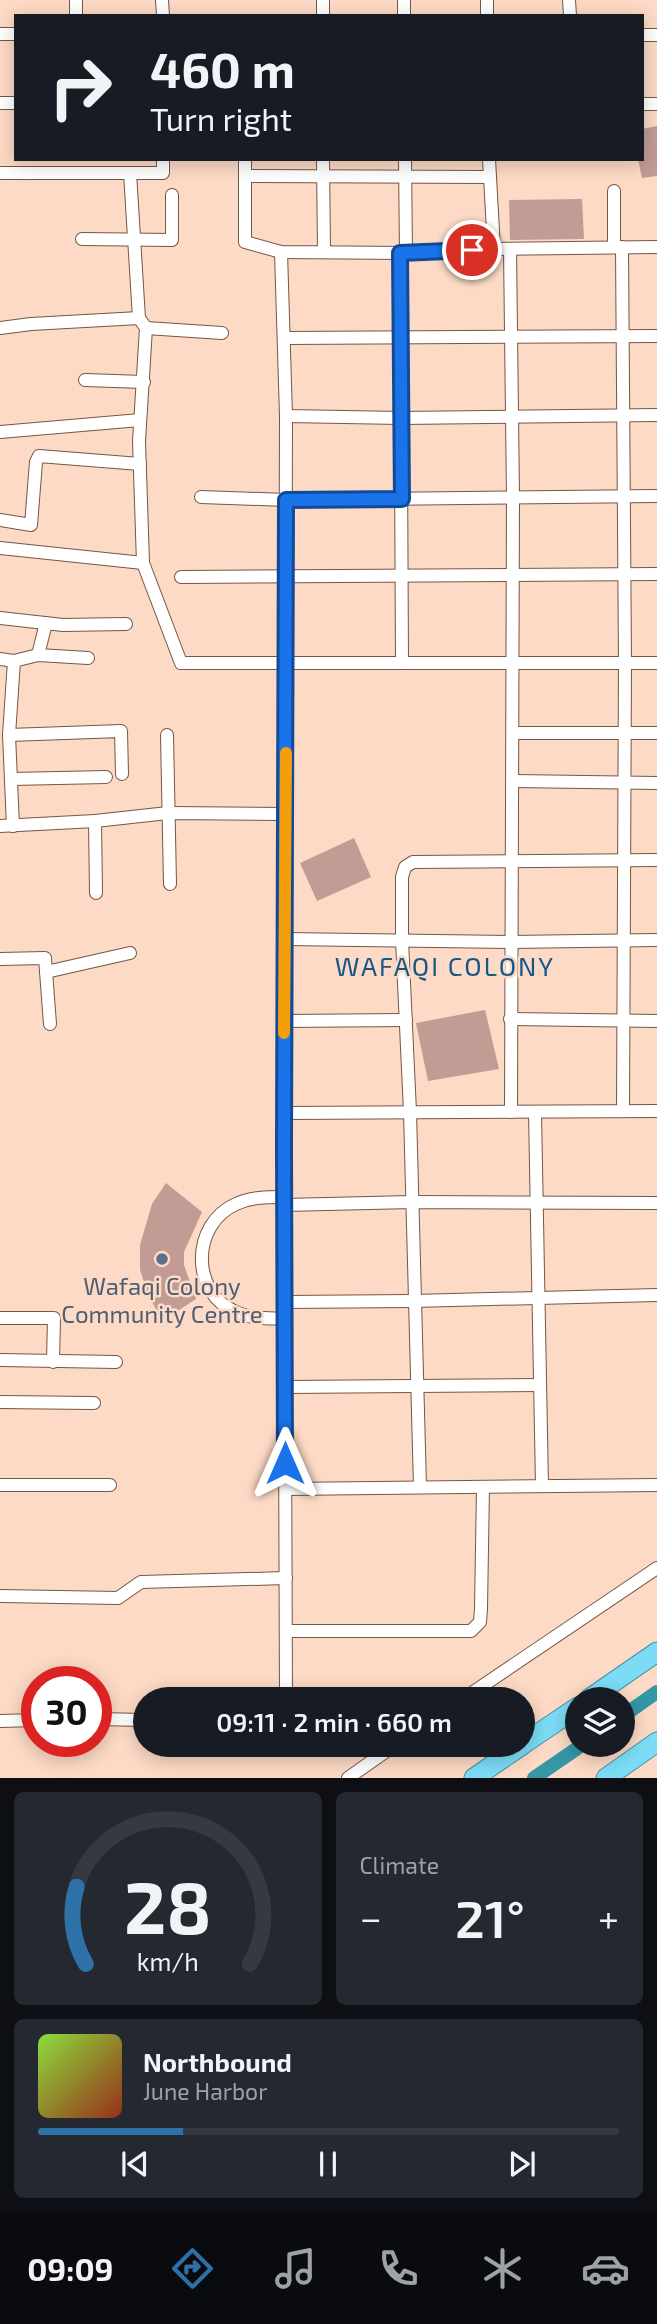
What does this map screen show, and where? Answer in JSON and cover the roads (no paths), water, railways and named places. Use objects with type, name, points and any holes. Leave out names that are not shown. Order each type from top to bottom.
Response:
[{"type":"highway","points":[[607,1687],[657,1653]]},
{"type":"highway","points":[[535,1736],[565,1716]]},
{"type":"highway","points":[[606,1778],[649,1747]]},
{"type":"highway","points":[[611,1778],[649,1747]]},
{"type":"highway","points":[[474,1778],[504,1757]]},
{"type":"street","points":[[0,173],[163,173],[163,161]]},
{"type":"street","points":[[245,161],[245,243],[281,252],[403,253],[657,247]]},
{"type":"street","points":[[323,161],[324,252]]},
{"type":"street","points":[[402,663],[400,337],[405,161]]},
{"type":"street","points":[[489,161],[494,249]]},
{"type":"street","points":[[130,173],[144,382],[140,420],[143,563],[181,663],[657,663]]},
{"type":"street","points":[[245,176],[490,177]]},
{"type":"street","points":[[614,191],[622,336],[625,663],[623,1111]]},
{"type":"street","points":[[82,239],[172,240],[172,195]]},
{"type":"street","points":[[510,249],[513,416],[511,1112]]},
{"type":"street","points":[[281,252],[286,416],[284,1201],[286,1687]]},
{"type":"street","points":[[0,328],[31,324],[142,323],[222,333]]},
{"type":"street","points":[[284,338],[657,336]]},
{"type":"street","points":[[85,380],[144,382]]},
{"type":"street","points":[[286,416],[401,418],[657,415]]},
{"type":"street","points":[[0,432],[140,420]]},
{"type":"street","points":[[0,520],[31,525],[36,462],[39,456],[140,464]]},
{"type":"street","points":[[201,497],[286,500],[657,496]]},
{"type":"street","points":[[0,548],[143,563]]},
{"type":"street","points":[[181,577],[657,574]]},
{"type":"street","points":[[0,618],[46,623],[126,624]]},
{"type":"street","points":[[38,655],[46,623]]},
{"type":"street","points":[[0,659],[14,661],[38,655],[88,657]]},
{"type":"street","points":[[14,661],[5,712],[11,779],[6,826],[95,821],[168,813],[286,814]]},
{"type":"street","points":[[9,735],[121,731],[122,774]]},
{"type":"street","points":[[513,733],[657,733]]},
{"type":"street","points":[[167,735],[170,884]]},
{"type":"street","points":[[11,779],[106,777]]},
{"type":"street","points":[[513,781],[657,783]]},
{"type":"street","points":[[95,821],[96,893]]},
{"type":"street","points":[[420,1487],[410,1112],[402,940],[402,877],[405,867],[414,862],[657,860]]},
{"type":"street","points":[[284,939],[510,942],[657,940]]},
{"type":"street","points":[[46,972],[131,953]]},
{"type":"street","points":[[0,959],[45,958],[50,1024]]},
{"type":"street","points":[[510,1019],[657,1021]]},
{"type":"street","points":[[284,1021],[406,1020]]},
{"type":"street","points":[[535,1111],[542,1486]]},
{"type":"street","points":[[285,1113],[657,1111]]},
{"type":"street","points":[[285,1319],[237,1313],[221,1303],[207,1286],[200,1265],[203,1242],[215,1219],[234,1205],[255,1198],[284,1201],[657,1203]]},
{"type":"street","points":[[285,1301],[657,1295]]},
{"type":"street","points":[[0,1318],[54,1318],[53,1362]]},
{"type":"street","points":[[0,1360],[116,1362]]},
{"type":"street","points":[[285,1387],[540,1385]]},
{"type":"street","points":[[0,1402],[94,1403]]},
{"type":"street","points":[[0,1485],[110,1485]]},
{"type":"street","points":[[286,1489],[657,1485]]},
{"type":"street","points":[[287,1631],[471,1631],[480,1622],[481,1609],[482,1487]]},
{"type":"street","points":[[481,1687],[657,1568]]},
{"type":"street","points":[[0,1597],[118,1598],[141,1581],[286,1578]]},
{"type":"street","points":[[112,1719],[133,1720]]},
{"type":"street","points":[[0,1721],[21,1720]]},
{"type":"street","points":[[348,1778],[378,1757]]},
{"type":"waterway","points":[[635,1708],[657,1692]]},
{"type":"waterway","points":[[534,1778],[565,1757]]},
{"type":"place","name":"Wafaqi Colony Community Centre","points":[[162,1259]]},
{"type":"district","name":"WAFAQI COLONY","points":[[445,965]]}]
